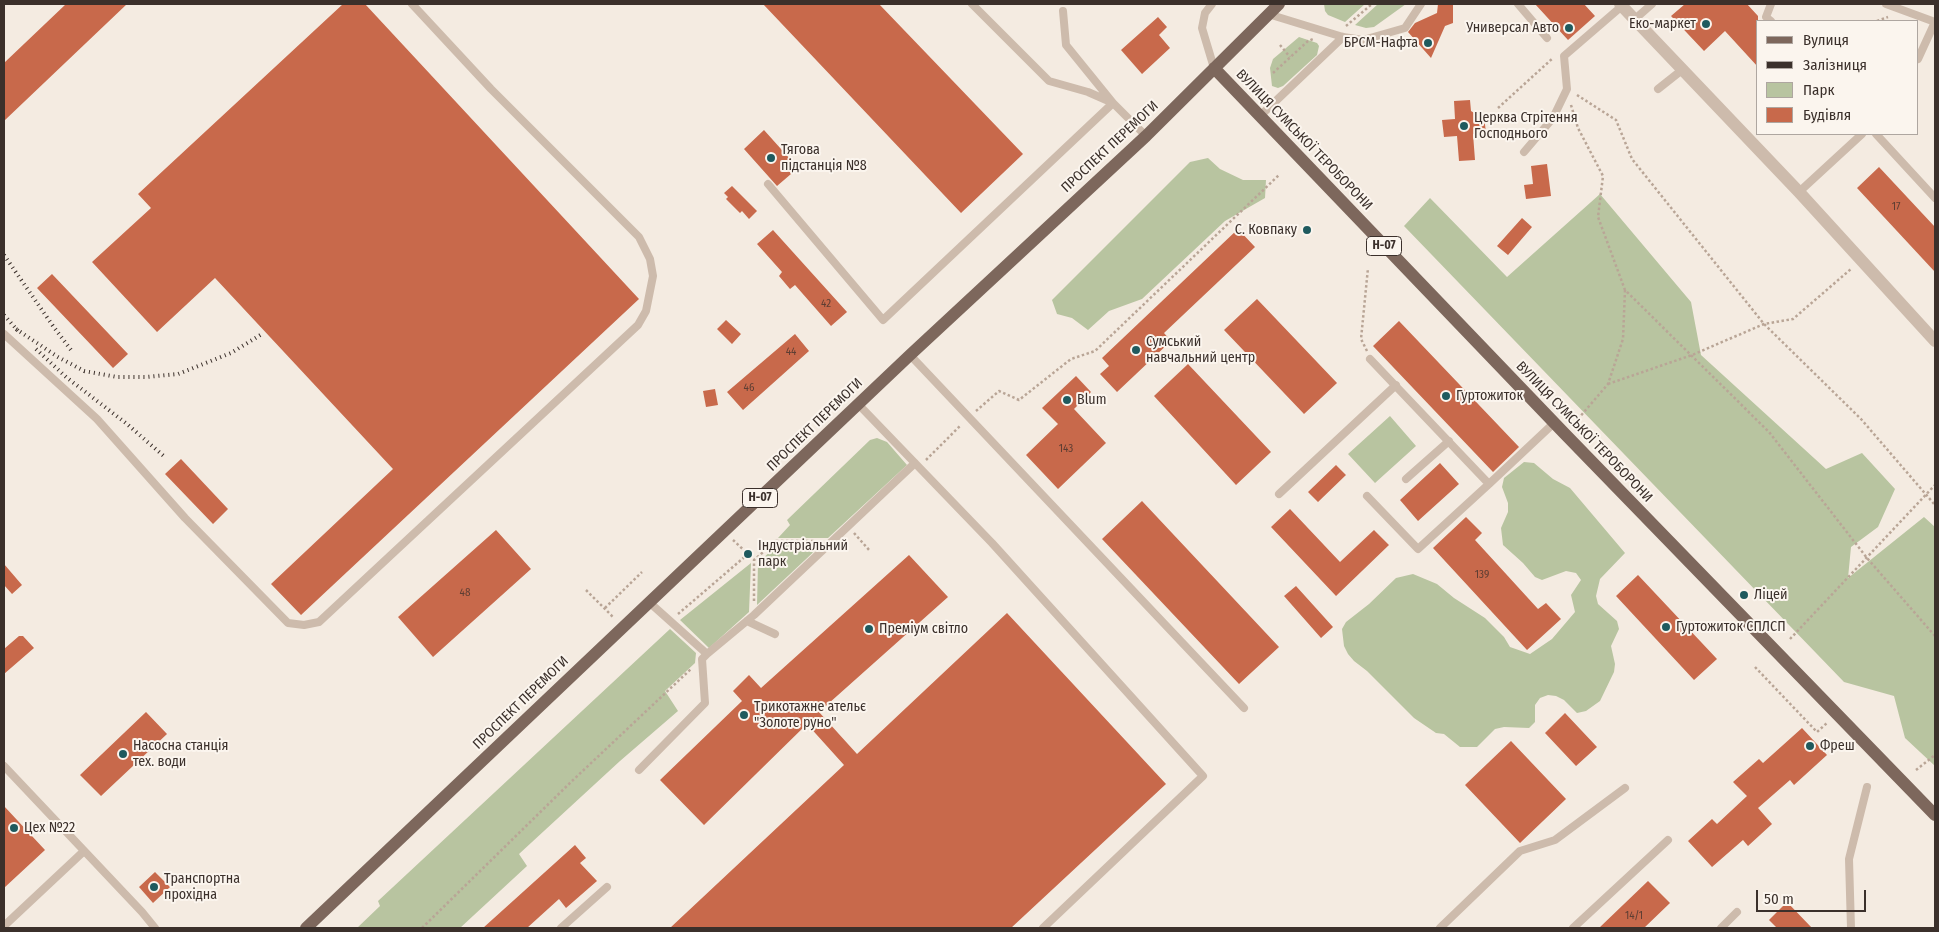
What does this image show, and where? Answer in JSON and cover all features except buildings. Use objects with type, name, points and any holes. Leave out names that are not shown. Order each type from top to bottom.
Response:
[{"type":"main road","name":"ПРОСПЕКТ ПЕРЕМОГИ","points":[[306,928],[858,404],[1146,136],[1278,4]]},
{"type":"main road","name":"ВУЛИЦЯ СУМСЬКОЇ ТЕРОБОРОНИ","points":[[1214,68],[1554,423],[1935,815]]},
{"type":"street","points":[[1621,5],[1799,192],[1935,341]]},
{"type":"lane","points":[[4,334],[97,419],[185,518],[288,623],[304,625],[319,622],[638,325],[646,311],[653,276],[650,258],[639,238],[490,90],[412,4]]},
{"type":"lane","points":[[972,4],[1049,82],[1088,92],[1113,103]]},
{"type":"lane","points":[[1212,4],[1205,14],[1202,28],[1214,68]]},
{"type":"lane","points":[[1268,14],[1343,38],[1363,40],[1405,28],[1421,4]]},
{"type":"lane","points":[[1518,4],[1547,38]]},
{"type":"lane","points":[[1634,19],[1652,4]]},
{"type":"lane","points":[[1770,20],[1766,17],[1771,4]]},
{"type":"lane","points":[[1886,4],[1935,22],[1919,57]]},
{"type":"lane","points":[[1524,152],[1553,118],[1567,89],[1564,56],[1621,5]]},
{"type":"lane","points":[[1063,11],[1066,45],[1113,103],[1146,136]]},
{"type":"lane","points":[[1260,116],[1343,38]]},
{"type":"lane","points":[[1658,89],[1682,70]]},
{"type":"lane","points":[[768,184],[883,320],[1113,103]]},
{"type":"lane","points":[[1799,192],[1861,135]]},
{"type":"lane","points":[[1877,135],[1935,198]]},
{"type":"lane","points":[[910,355],[1244,708]]},
{"type":"lane","points":[[1370,359],[1490,484]]},
{"type":"lane","points":[[1279,494],[1396,385]]},
{"type":"lane","points":[[858,404],[992,543],[1203,776],[1043,928]]},
{"type":"lane","points":[[1367,496],[1418,550],[1554,423]]},
{"type":"lane","points":[[1406,479],[1449,441]]},
{"type":"lane","points":[[704,656],[750,618],[915,463]]},
{"type":"lane","points":[[639,770],[705,703],[704,656],[650,602]]},
{"type":"lane","points":[[750,618],[775,634]]},
{"type":"lane","points":[[4,766],[155,928]]},
{"type":"lane","points":[[1851,928],[1849,859],[1867,787]]},
{"type":"lane","points":[[1440,928],[1520,851],[1556,840],[1625,788]]},
{"type":"lane","points":[[1574,928],[1668,840]]},
{"type":"lane","points":[[4,926],[84,851]]},
{"type":"lane","points":[[561,928],[607,887]]},
{"type":"lane","points":[[1721,928],[1737,912]]},
{"type":"path","points":[[1280,46],[1290,57]]},
{"type":"path","points":[[1498,108],[1553,58],[1564,56]]},
{"type":"path","points":[[1567,89],[1578,128],[1603,176],[1598,217],[1625,290],[1623,338],[1608,384],[1578,419]]},
{"type":"path","points":[[1567,89],[1616,120],[1632,159],[1764,324],[1862,419],[1935,505]]},
{"type":"path","points":[[915,463],[926,460],[969,417],[999,391],[1019,400],[1071,359],[1095,351],[1279,175]]},
{"type":"path","points":[[1608,384],[1692,356],[1764,324],[1793,319],[1861,260]]},
{"type":"path","points":[[1368,268],[1361,339],[1370,359]]},
{"type":"path","points":[[1625,290],[1769,432],[1867,558],[1935,636]]},
{"type":"path","points":[[1790,639],[1935,485]]},
{"type":"path","points":[[848,525],[870,550]]},
{"type":"path","points":[[724,532],[754,560]]},
{"type":"path","points":[[750,618],[754,560],[776,541],[831,542]]},
{"type":"path","points":[[680,612],[748,554]]},
{"type":"path","points":[[586,590],[605,608],[642,572]]},
{"type":"path","points":[[422,928],[572,781],[704,656]]},
{"type":"path","points":[[1755,667],[1817,732],[1836,713]]},
{"type":"path","points":[[1916,770],[1935,755]]},
{"type":"green space","points":[[1324,4],[1365,4],[1345,22],[1328,15]]},
{"type":"green space","points":[[1378,4],[1406,4],[1374,27],[1366,28],[1355,25]]},
{"type":"green space","points":[[1299,37],[1317,43],[1319,46],[1317,55],[1283,86],[1278,88],[1272,86],[1270,68],[1273,59]]},
{"type":"green space","points":[[1208,158],[1220,169],[1243,180],[1266,180],[1265,198],[1225,221],[1142,299],[1109,311],[1088,330],[1072,318],[1057,314],[1052,300],[1190,162]]},
{"type":"green space","points":[[1600,194],[1691,302],[1701,355],[1826,469],[1862,453],[1895,489],[1878,527],[1851,547],[1848,578],[1924,517],[1935,527],[1935,766],[1905,738],[1894,696],[1844,682],[1404,226],[1430,198],[1507,277]]},
{"type":"green space","points":[[1390,416],[1416,446],[1375,483],[1348,454]]},
{"type":"green space","points":[[877,438],[887,442],[907,465],[828,538],[778,538],[790,525],[787,520],[870,440]]},
{"type":"green space","points":[[1524,462],[1534,463],[1553,479],[1570,488],[1625,553],[1600,579],[1596,596],[1598,604],[1617,621],[1619,629],[1611,646],[1615,664],[1614,672],[1600,701],[1586,711],[1577,713],[1564,700],[1548,695],[1540,698],[1535,705],[1535,722],[1529,728],[1504,727],[1495,729],[1477,747],[1460,747],[1444,734],[1436,733],[1414,718],[1367,671],[1354,661],[1344,646],[1342,629],[1346,622],[1369,604],[1396,578],[1413,574],[1437,584],[1454,598],[1485,618],[1504,637],[1510,647],[1530,654],[1552,639],[1575,612],[1571,595],[1581,580],[1576,573],[1566,571],[1542,580],[1535,577],[1503,545],[1501,528],[1508,512],[1508,503],[1502,487],[1504,478]]},
{"type":"green space","points":[[777,545],[821,545],[757,605],[758,563]]},
{"type":"green space","points":[[751,563],[749,612],[709,648],[680,620]]},
{"type":"green space","points":[[670,629],[696,653],[695,663],[665,691],[678,711],[620,761],[519,854],[527,866],[460,928],[357,928],[380,906],[378,901]]},
{"type":"railway","points":[[4,255],[71,350]]},
{"type":"railway","points":[[4,315],[20,333]]},
{"type":"railway","points":[[16,329],[58,357],[84,371],[117,377],[178,374],[231,353],[262,334]]},
{"type":"railway","points":[[36,349],[66,377],[127,424],[166,458]]},
{"type":"place","name":"Еко-маркет","points":[[1706,24]]},
{"type":"place","name":"Универсал Авто","points":[[1569,28]]},
{"type":"place","name":"БРСМ-Нафта","points":[[1428,43]]},
{"type":"place","name":"Церква Стрітення Господнього","points":[[1464,126]]},
{"type":"place","name":"Тягова підстанція №8","points":[[771,158]]},
{"type":"place","name":"С. Ковпаку","points":[[1307,230]]},
{"type":"place","name":"Сумський навчальний центр","points":[[1136,350]]},
{"type":"place","name":"Гуртожиток","points":[[1446,396]]},
{"type":"place","name":"Blum","points":[[1067,400]]},
{"type":"place","name":"Індустріальний парк","points":[[748,554]]},
{"type":"place","name":"Ліцей","points":[[1744,595]]},
{"type":"place","name":"Гуртожиток СПЛСП","points":[[1666,627]]},
{"type":"place","name":"Преміум світло","points":[[869,629]]},
{"type":"place","name":"Трикотажне ательє \"Золоте руно\"","points":[[744,715]]},
{"type":"place","name":"Фреш","points":[[1810,746]]},
{"type":"place","name":"Насосна станція тех. води","points":[[123,754]]},
{"type":"place","name":"Цех №22","points":[[14,828]]},
{"type":"place","name":"Транспортна прохідна","points":[[154,887]]}]
